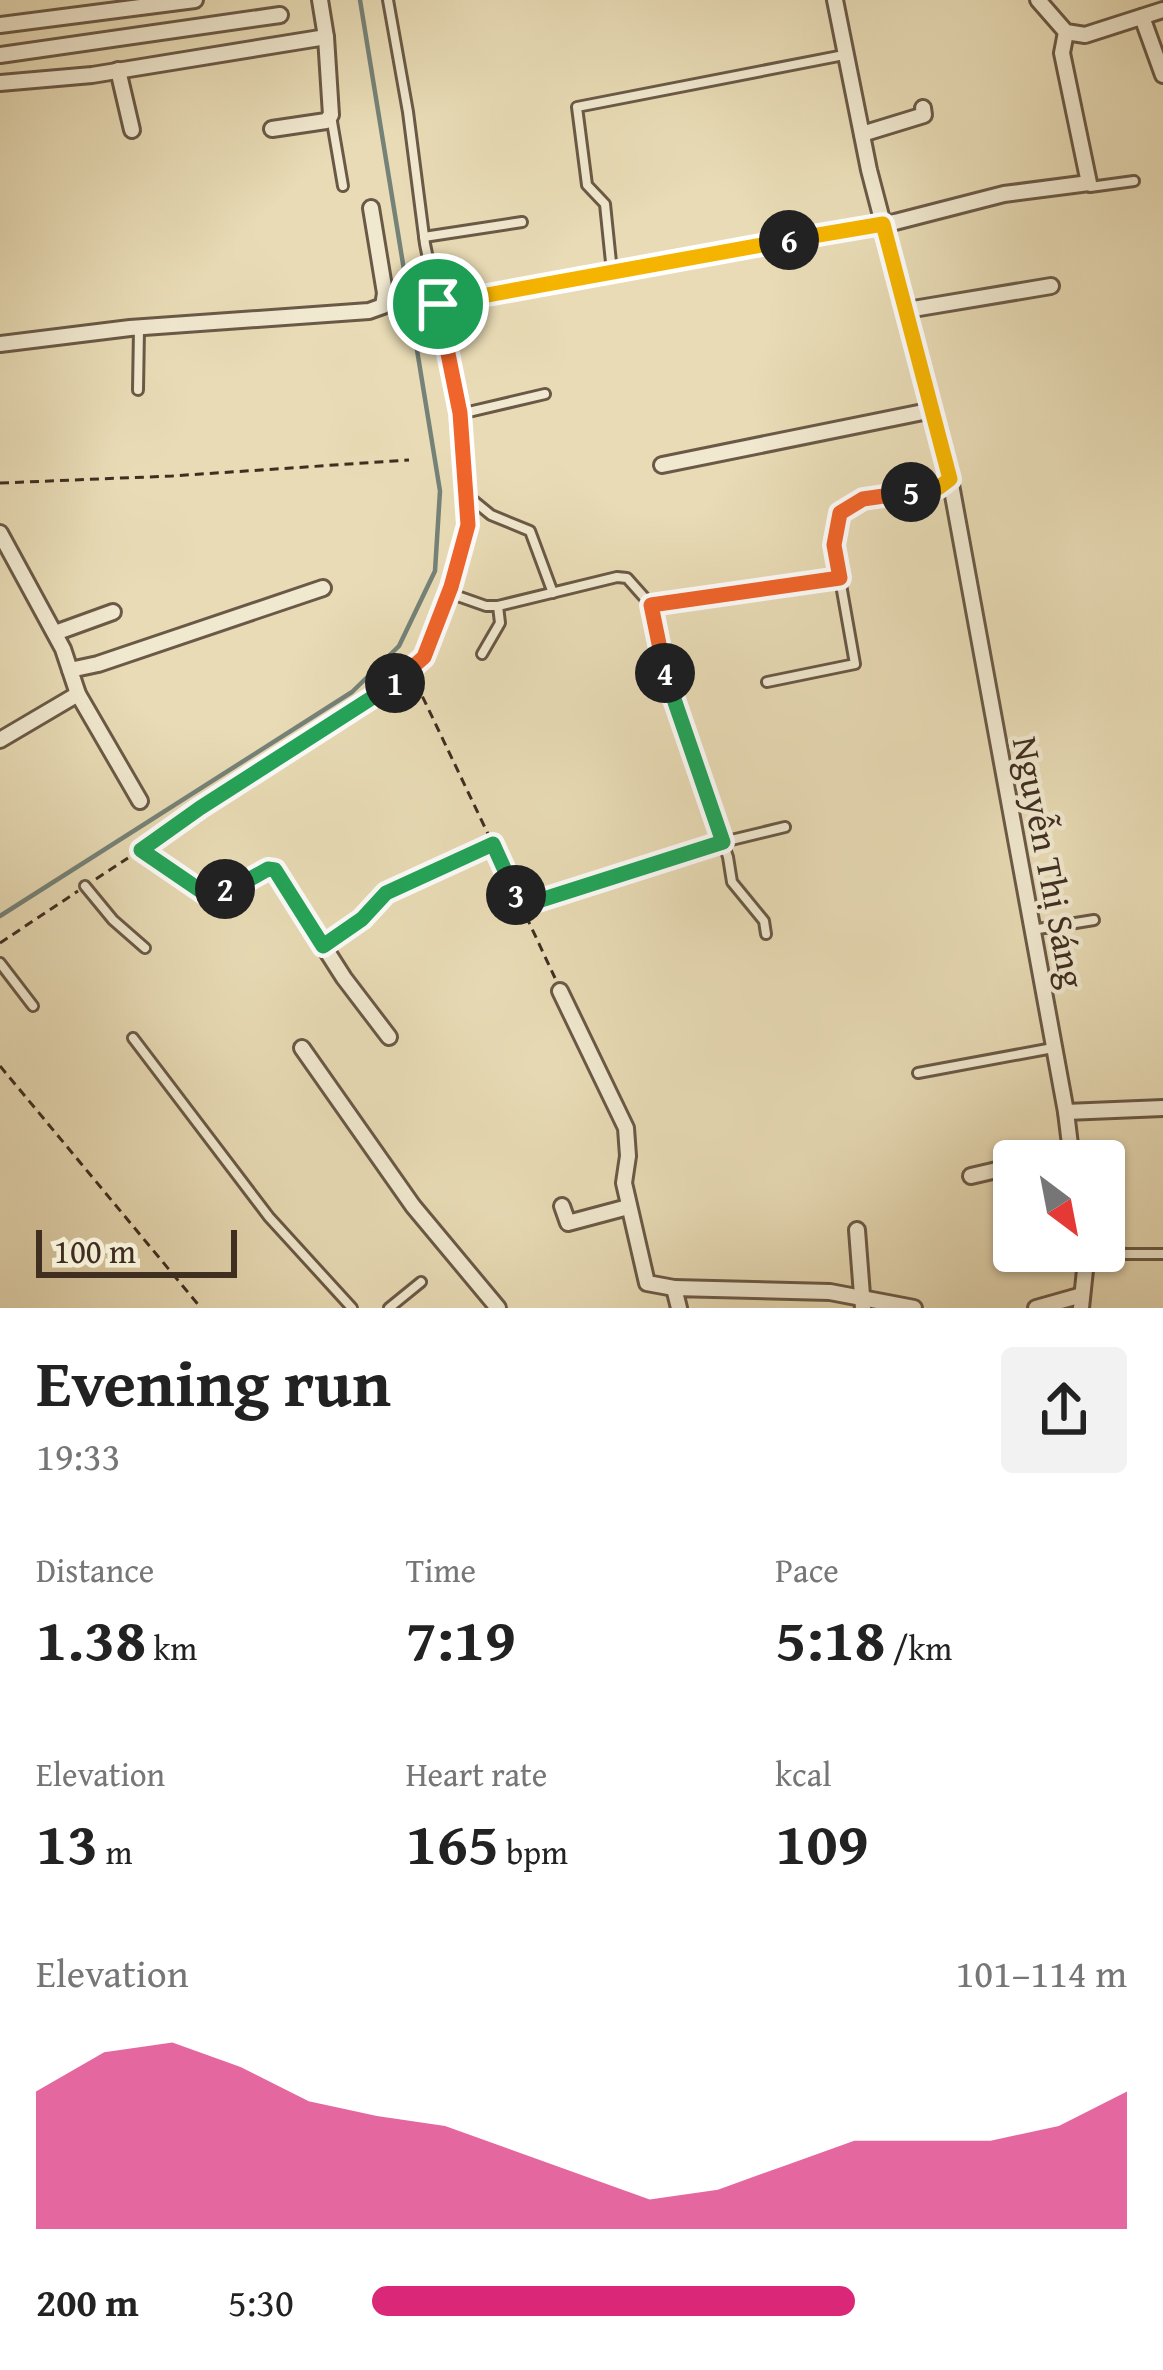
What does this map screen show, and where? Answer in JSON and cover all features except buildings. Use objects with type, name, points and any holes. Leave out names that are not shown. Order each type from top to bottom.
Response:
[{"type":"street","points":[[0,25],[195,0]]},
{"type":"street","points":[[272,129],[326,121],[331,115],[320,0]]},
{"type":"street","name":"Nguyễn Thị Sáng","points":[[835,0],[883,224],[950,479],[1069,1140]]},
{"type":"street","points":[[1038,0],[1066,32],[1085,35],[1163,10]]},
{"type":"street","points":[[0,55],[280,15]]},
{"type":"street","points":[[1142,17],[1163,75]]},
{"type":"street","points":[[438,304],[883,224],[1004,194],[1089,183],[1062,53],[1066,32]]},
{"type":"street","points":[[0,83],[118,70],[326,37]]},
{"type":"street","points":[[118,70],[132,130]]},
{"type":"street","points":[[862,134],[924,115],[923,108]]},
{"type":"street","points":[[0,344],[383,306],[386,292],[371,208]]},
{"type":"street","points":[[907,310],[1051,286]]},
{"type":"street","points":[[662,465],[933,410]]},
{"type":"street","points":[[0,533],[55,633],[78,694],[140,801]]},
{"type":"street","points":[[70,670],[323,588]]},
{"type":"street","points":[[55,633],[113,612]]},
{"type":"street","points":[[0,740],[78,694]]},
{"type":"street","points":[[141,850],[208,894],[275,870],[344,978],[389,1037]]},
{"type":"street","points":[[560,991],[626,1128],[623,1183],[647,1283],[674,1288],[830,1292],[862,1302],[914,1308]]},
{"type":"street","points":[[302,1048],[413,1206],[498,1308]]},
{"type":"street","points":[[1066,1112],[1163,1108]]},
{"type":"street","points":[[971,1176],[993,1171]]},
{"type":"street","points":[[562,1206],[568,1223],[628,1208]]},
{"type":"street","points":[[857,1230],[862,1302]]},
{"type":"street","points":[[674,1288],[679,1308]]},
{"type":"street","points":[[1036,1308],[1081,1301]]},
{"type":"lane","points":[[388,0],[424,237],[460,413],[468,496],[468,525],[448,593],[424,657],[410,671]]},
{"type":"lane","points":[[612,272],[605,204],[587,185],[577,107],[846,55]]},
{"type":"lane","points":[[331,115],[343,186]]},
{"type":"lane","points":[[1089,183],[1090,187],[1133,182]]},
{"type":"lane","points":[[424,237],[522,222]]},
{"type":"lane","points":[[138,390],[139,328]]},
{"type":"lane","points":[[460,413],[545,394]]},
{"type":"lane","points":[[767,682],[855,664],[834,545],[840,513],[863,499],[938,488],[950,479]]},
{"type":"lane","points":[[468,496],[491,515],[530,531],[553,593]]},
{"type":"lane","points":[[448,593],[498,606],[627,578],[651,605],[668,685],[733,882],[764,921],[766,934]]},
{"type":"lane","points":[[651,605],[840,578]]},
{"type":"lane","points":[[482,654],[500,623],[498,606]]},
{"type":"lane","points":[[522,906],[785,826]]},
{"type":"lane","points":[[323,946],[362,919],[386,893],[493,844]]},
{"type":"lane","points":[[85,886],[145,948]]},
{"type":"lane","points":[[1033,930],[1094,920]]},
{"type":"lane","points":[[0,963],[33,1006]]},
{"type":"lane","points":[[133,1038],[269,1217],[352,1308]]},
{"type":"lane","points":[[918,1072],[1054,1048]]},
{"type":"lane","points":[[1125,1253],[1163,1254]]},
{"type":"lane","points":[[389,1308],[421,1282]]},
{"type":"path","points":[[0,483],[409,460]]},
{"type":"path","points":[[0,943],[410,671],[560,991]]},
{"type":"path","points":[[0,1066],[201,1308]]},
{"type":"waterway","points":[[0,916],[352,692],[399,646],[435,571],[440,491],[360,0]]},
{"type":"route","points":[[883,224],[950,479],[938,488],[863,499],[840,513],[834,545],[840,578],[651,605],[668,685],[723,842],[522,906],[493,844],[386,893],[362,919],[323,946],[275,870],[208,894],[141,850],[380,695],[424,657],[468,525],[460,413],[438,304],[883,224]]}]
